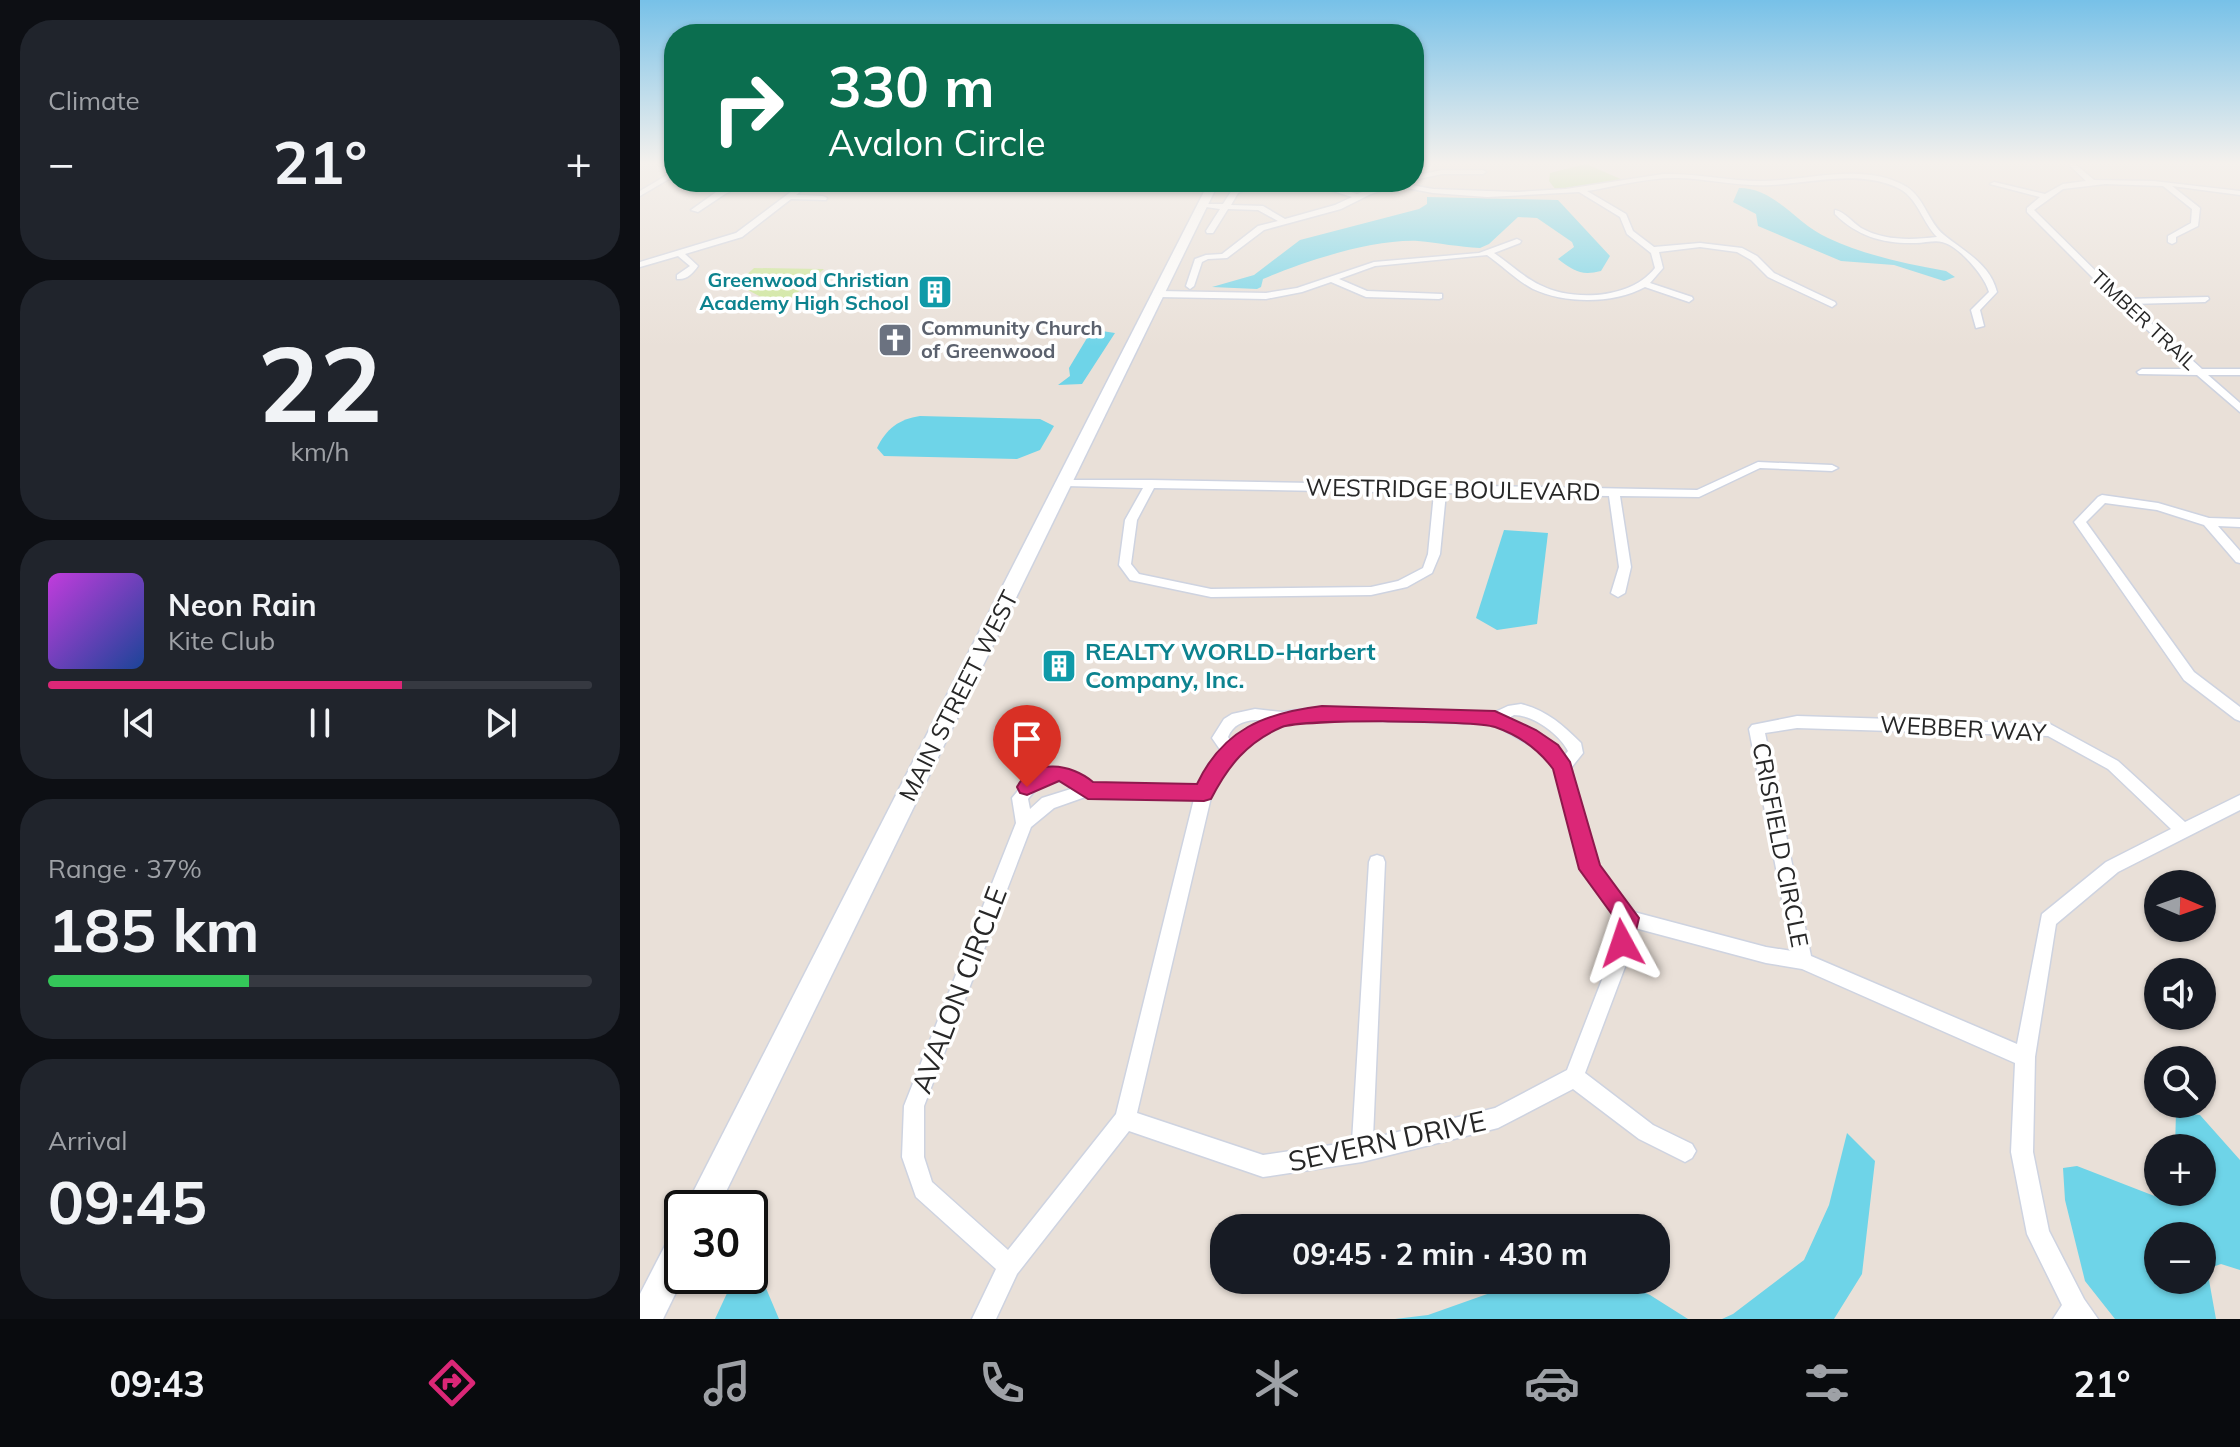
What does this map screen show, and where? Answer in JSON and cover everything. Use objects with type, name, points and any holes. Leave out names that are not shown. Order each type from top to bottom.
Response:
[{"type":"main road","name":"MAIN STREET WEST","points":[[710,1190],[1066,483],[1100,404],[1194,224]]},
{"type":"main road","points":[[645,1319],[664,1281]]},
{"type":"street","points":[[640,265],[739,235],[755,224]]},
{"type":"street","points":[[1210,231],[1215,224]]},
{"type":"street","points":[[1190,286],[1196,264],[1202,258],[1224,256],[1261,228],[1275,224]]},
{"type":"street","points":[[1489,253],[1533,284],[1554,293],[1613,295],[1645,284],[1659,268],[1653,250],[1630,232],[1626,224]]},
{"type":"street","points":[[1849,224],[1879,238],[1909,242],[1945,239]]},
{"type":"street","points":[[1930,224],[1969,257],[1993,287],[1993,292],[1975,310],[1979,326]]},
{"type":"street","name":"TIMBER TRAIL","points":[[2044,224],[2122,302],[2240,409]]},
{"type":"street","points":[[2172,242],[2172,236],[2195,224]]},
{"type":"street","points":[[1159,294],[1266,296],[1299,290],[1388,261],[1489,253],[1517,241]]},
{"type":"street","points":[[1653,250],[1700,245],[1739,250],[1754,258],[1771,275],[1832,304]]},
{"type":"street","points":[[680,277],[694,267],[681,255]]},
{"type":"street","points":[[1330,278],[1366,294],[1439,296]]},
{"type":"street","points":[[1645,284],[1689,299]]},
{"type":"street","points":[[2122,302],[2205,299]]},
{"type":"street","points":[[2142,372],[2240,372]]},
{"type":"street","name":"WESTRIDGE BOULEVARD","points":[[1066,483],[1699,494],[1758,465],[1832,468]]},
{"type":"street","points":[[1151,483],[1131,520],[1125,565],[1135,577],[1211,593],[1371,591],[1402,584],[1428,570],[1434,554],[1440,491]]},
{"type":"street","points":[[1614,493],[1625,567],[1618,593]]},
{"type":"street","points":[[2240,523],[2208,522],[2158,507],[2102,499],[2080,522],[2189,676],[2240,715]]},
{"type":"street","points":[[2208,522],[2240,559]]},
{"type":"street","points":[[984,1319],[1009,1266],[1125,1119],[1204,793],[1214,769],[1230,751],[1255,732],[1282,718],[1322,713],[1495,719],[1529,735],[1551,750],[1563,767],[1590,869],[1628,918],[1766,955],[1803,961],[2025,1057]]},
{"type":"street","name":"WEBBER WAY","points":[[1757,729],[1797,722],[2050,730],[2113,765],[2184,831]]},
{"type":"street","name":"CRISFIELD CIRCLE","points":[[1757,729],[1803,961]]},
{"type":"street","name":"AVALON CIRCLE","points":[[1024,823],[1020,798],[1027,787],[1043,777],[1059,773],[1072,777],[1088,790]]},
{"type":"street","name":"AVALON CIRCLE","points":[[1009,1266],[924,1189],[913,1157],[914,1106],[1024,823],[1048,803],[1088,790],[1204,793]]},
{"type":"street","points":[[2076,1315],[2038,1234],[2022,1152],[2025,1057],[2048,920],[2112,867],[2240,802]]},
{"type":"street","points":[[1362,1151],[1377,862]]},
{"type":"street","points":[[1628,918],[1619,959],[1574,1077],[1646,1132],[1685,1151]]},
{"type":"street","name":"SEVERN DRIVE","points":[[1125,1119],[1263,1166],[1362,1151],[1498,1118],[1574,1077]]},
{"type":"green space","points":[[754,268],[824,269],[788,301],[765,299],[744,288],[742,279]]},
{"type":"water","points":[[1363,224],[1511,224],[1489,244],[1480,248],[1400,241],[1339,252],[1299,265],[1263,279],[1261,287],[1257,289],[1212,287],[1254,275],[1300,240]]},
{"type":"water","points":[[1545,224],[1580,224],[1610,256],[1601,271],[1578,271],[1558,259],[1574,247],[1572,242]]},
{"type":"water","points":[[1758,224],[1806,224],[1842,244],[1886,258],[1946,271],[1955,277],[1944,281],[1894,265],[1841,261]]},
{"type":"water","points":[[1090,333],[1115,333],[1082,384],[1058,385],[1070,376],[1069,368]]},
{"type":"water","points":[[920,416],[1040,419],[1054,426],[1040,450],[1017,459],[884,456],[877,448],[889,430],[900,422]]},
{"type":"water","points":[[1504,530],[1548,533],[1537,624],[1497,630],[1476,618]]},
{"type":"water","points":[[2176,1118],[2203,1118],[2240,1160],[2240,1270],[2221,1264],[2216,1266],[2216,1222],[2144,1222],[2144,1294],[2212,1294],[2216,1319],[2115,1319],[2085,1281],[2065,1200],[2063,1168],[2077,1166],[2144,1192],[2144,1206],[2216,1206],[2216,1134],[2175,1134]]},
{"type":"water","points":[[1847,1133],[1875,1161],[1862,1274],[1834,1319],[1722,1319],[1804,1260],[1829,1205]]},
{"type":"water","points":[[768,1293],[779,1319],[715,1319],[727,1294]]},
{"type":"water","points":[[1487,1294],[1648,1294],[1688,1319],[1395,1319],[1428,1315]]},
{"type":"place","name":"Greenwood Christian Academy High School","points":[[935,292]]},
{"type":"place","name":"Community Church of Greenwood","points":[[895,340]]},
{"type":"place","name":"REALTY WORLD-Harbert Company, Inc.","points":[[1059,666]]},
{"type":"route","points":[[1027,787],[1043,777],[1059,773],[1072,777],[1088,790],[1204,793],[1214,769],[1230,751],[1255,732],[1282,718],[1322,713],[1495,719],[1529,735],[1551,750],[1563,767],[1590,869],[1628,918],[1622,943]]}]
